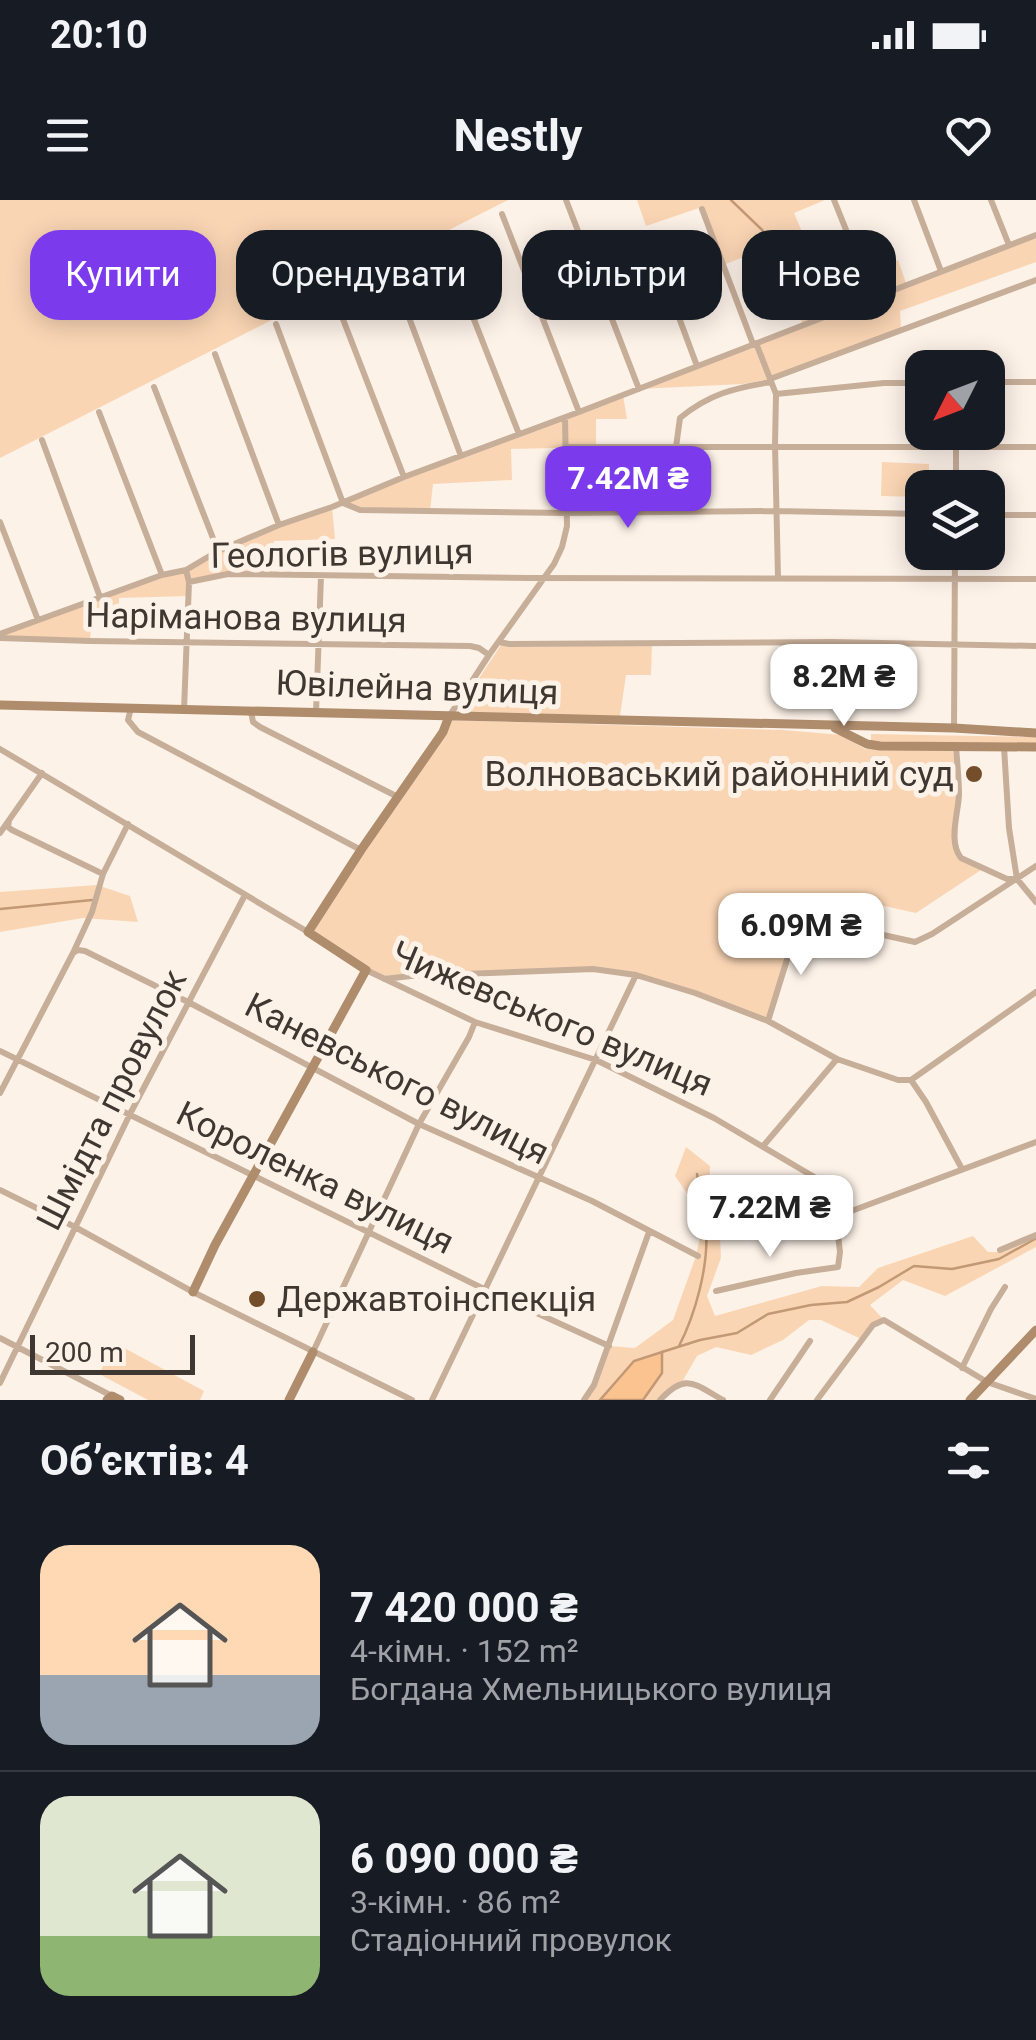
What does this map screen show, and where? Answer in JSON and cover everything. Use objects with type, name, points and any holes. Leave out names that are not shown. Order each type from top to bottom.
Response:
[{"type":"street","points":[[566,200],[639,389]]},
{"type":"street","points":[[834,200],[846,230]]},
{"type":"street","points":[[914,200],[942,271]]},
{"type":"street","points":[[991,200],[1009,245]]},
{"type":"street","points":[[702,209],[776,394],[778,578]]},
{"type":"street","points":[[502,214],[580,412]]},
{"type":"street","points":[[896,288],[1036,235]]},
{"type":"street","points":[[676,447],[680,418],[699,402],[770,380],[1036,280]]},
{"type":"street","points":[[343,320],[404,477]]},
{"type":"street","points":[[410,320],[461,456]]},
{"type":"street","points":[[474,320],[519,434]]},
{"type":"street","points":[[680,320],[697,366]]},
{"type":"street","points":[[0,636],[162,575],[186,570],[218,551],[279,525],[815,320]]},
{"type":"street","points":[[276,324],[343,503],[360,510],[905,514]]},
{"type":"street","points":[[215,354],[279,525]]},
{"type":"street","points":[[1005,382],[1036,382]]},
{"type":"street","points":[[776,394],[905,383]]},
{"type":"street","points":[[154,387],[218,551]]},
{"type":"street","points":[[100,412],[162,575]]},
{"type":"street","points":[[308,932],[562,547],[567,526],[565,417]]},
{"type":"street","points":[[42,440],[100,598]]},
{"type":"street","points":[[565,447],[905,446]]},
{"type":"street","points":[[1005,447],[1036,447]]},
{"type":"street","points":[[1005,514],[1036,515]]},
{"type":"street","points":[[0,522],[38,620]]},
{"type":"street","points":[[184,711],[186,570]]},
{"type":"street","points":[[954,728],[955,570]]},
{"type":"street","name":"Геологів вулиця","points":[[188,582],[228,574],[1036,578]]},
{"type":"street","points":[[316,712],[321,576]]},
{"type":"street","name":"Наріманова вулиця","points":[[0,636],[470,646],[489,655]]},
{"type":"street","points":[[499,642],[1036,646]]},
{"type":"street","name":"Ювілейна вулиця","points":[[0,706],[1036,733]]},
{"type":"street","points":[[131,708],[128,720],[138,732],[361,850]]},
{"type":"street","points":[[251,712],[253,722],[260,728],[398,796]]},
{"type":"street","name":"Ювілейна вулиця","points":[[832,727],[867,744],[1036,747]]},
{"type":"street","points":[[867,744],[862,735],[872,727]]},
{"type":"street","points":[[956,746],[956,853],[1007,878],[1018,879]]},
{"type":"street","points":[[1004,747],[1008,828],[1018,879],[1036,902]]},
{"type":"street","name":"Чижевського вулиця","points":[[0,748],[383,979],[474,1022],[596,1060],[714,1118],[820,1180],[835,1208],[838,1266],[716,1291]]},
{"type":"street","points":[[0,833],[42,773]]},
{"type":"street","points":[[10,820],[8,826],[12,830],[103,874]]},
{"type":"street","points":[[0,1093],[74,953],[103,874],[128,824]]},
{"type":"street","points":[[768,1021],[798,924],[811,919],[915,942],[1036,866]]},
{"type":"street","name":"Шмідта провулок","points":[[0,1383],[130,1114],[245,895]]},
{"type":"street","name":"Каневського вулиця","points":[[74,953],[85,951],[420,1124],[592,1201],[698,1256]]},
{"type":"street","points":[[383,979],[593,969],[636,975],[768,1021],[837,1059],[898,1080],[911,1080],[1036,992]]},
{"type":"street","points":[[193,1292],[366,970]]},
{"type":"street","points":[[432,1400],[636,975]]},
{"type":"street","points":[[289,1400],[420,1124],[474,1022]]},
{"type":"street","name":"Короленка вулиця","points":[[0,1051],[484,1289],[609,1346]]},
{"type":"street","points":[[764,1145],[837,1059]]},
{"type":"street","points":[[911,1080],[963,1170]]},
{"type":"street","points":[[835,1208],[846,1213],[1036,1142]]},
{"type":"street","points":[[0,1190],[193,1292],[412,1400]]},
{"type":"street","points":[[732,1222],[817,1197],[827,1190]]},
{"type":"street","points":[[584,1400],[594,1386],[649,1232]]},
{"type":"street","points":[[1000,1250],[1036,1235]]},
{"type":"street","points":[[962,1368],[1005,1287]]},
{"type":"street","points":[[817,1400],[878,1321],[884,1320],[987,1382],[1036,1399]]},
{"type":"street","points":[[970,1400],[1036,1330]]},
{"type":"street","points":[[0,1338],[113,1399]]},
{"type":"street","points":[[770,1400],[810,1341]]},
{"type":"street","points":[[660,1400],[682,1382],[724,1400]]},
{"type":"shaded area","points":[[0,200],[508,200],[449,230],[236,230],[236,320],[272,320],[0,458]]},
{"type":"shaded area","points":[[637,200],[825,200],[794,213],[801,230],[742,230],[742,258],[723,265],[722,230],[710,230],[702,207],[646,226]]},
{"type":"shaded area","points":[[1036,235],[1036,262],[900,311],[901,329],[770,379],[639,389],[803,325],[801,320],[896,320],[896,261],[906,283]]},
{"type":"shaded area","points":[[623,395],[627,419],[596,419],[596,447],[511,449],[512,480],[433,484],[430,511],[360,510],[343,503]]},
{"type":"shaded area","points":[[882,462],[929,464],[929,470],[905,470],[905,497],[881,496]]},
{"type":"shaded area","points":[[332,507],[335,539],[274,541],[271,575],[228,574],[189,582],[188,596],[119,598],[119,615],[92,616],[90,641],[0,640],[0,634],[186,570],[218,551]]},
{"type":"shaded area","points":[[501,645],[652,645],[651,675],[626,675],[620,716],[469,713],[464,701]]},
{"type":"shaded area","points":[[447,720],[783,730],[842,735],[865,749],[953,750],[959,796],[957,853],[984,868],[916,913],[857,900],[851,927],[802,915],[768,1021],[636,975],[593,969],[383,979],[308,932]]},
{"type":"shaded area","points":[[871,734],[1036,737],[1036,746],[871,745]]},
{"type":"shaded area","points":[[97,885],[130,896],[138,922],[83,918],[0,932],[0,892]]},
{"type":"shaded area","points":[[686,1147],[710,1166],[708,1221],[720,1236],[721,1258],[707,1296],[715,1316],[822,1286],[859,1287],[878,1268],[973,1236],[988,1252],[1000,1252],[1036,1235],[1036,1247],[945,1296],[903,1280],[870,1305],[884,1320],[863,1340],[821,1320],[809,1320],[783,1340],[751,1355],[716,1347],[697,1356],[682,1382],[660,1400],[584,1400],[609,1346],[635,1348],[673,1320],[702,1228],[693,1202],[675,1176]]},
{"type":"shaded area","points":[[115,1343],[204,1391],[200,1400],[148,1400],[99,1374]]},
{"type":"shaded area","points":[[662,1352],[662,1373],[643,1400],[600,1400],[634,1361]]},
{"type":"waterway","points":[[731,200],[762,230]]},
{"type":"waterway","points":[[0,909],[92,900]]},
{"type":"waterway","points":[[679,1346],[695,1305],[705,1259],[705,1222],[697,1174]]},
{"type":"waterway","points":[[662,1352],[737,1333],[768,1314],[847,1302],[914,1266],[952,1269],[999,1259],[1035,1239]]},
{"type":"place","name":"Волноваський районний суд","points":[[974,774]]},
{"type":"place","name":"Державтоінспекція","points":[[257,1299]]}]
